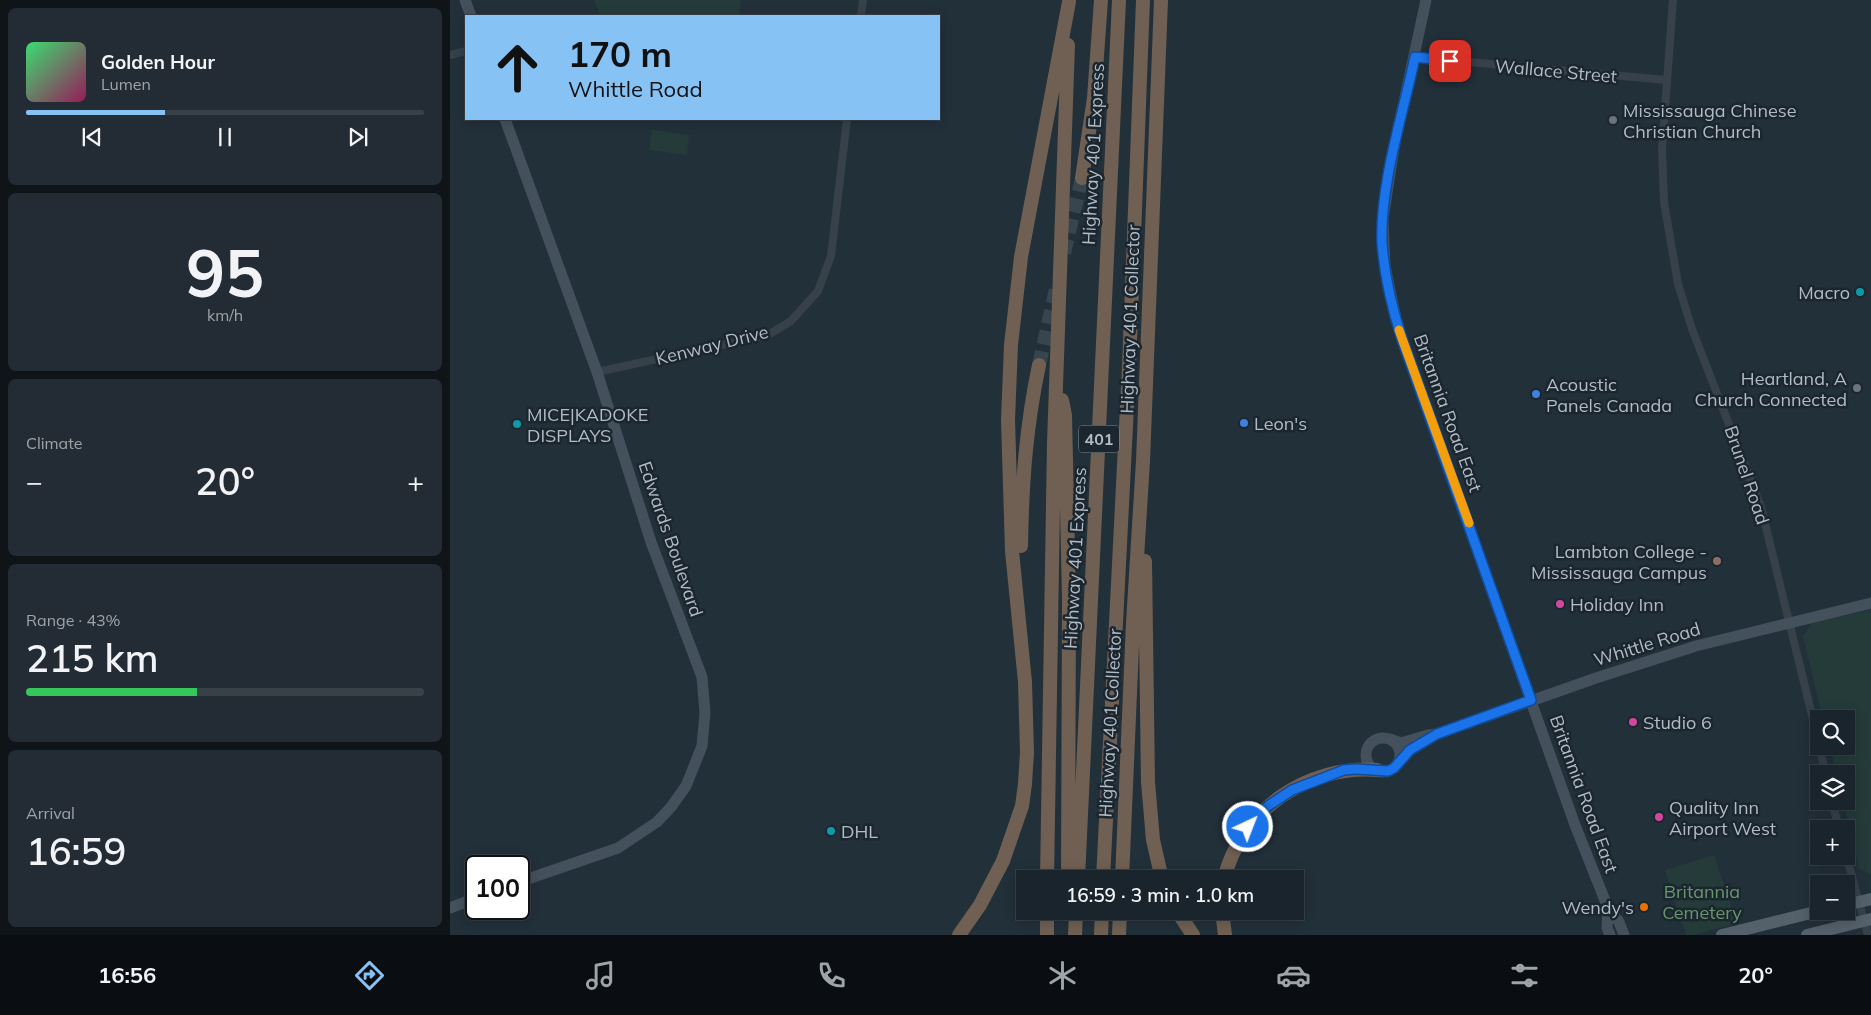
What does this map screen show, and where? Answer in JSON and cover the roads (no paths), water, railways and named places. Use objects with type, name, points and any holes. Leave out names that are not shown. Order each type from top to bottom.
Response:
[{"type":"highway","points":[[1082,178],[1094,98],[1101,0]]},
{"type":"highway","name":"Highway 401 Express","points":[[1078,870],[1119,0]]},
{"type":"highway","name":"401","points":[[1104,870],[1129,368],[1143,0]]},
{"type":"highway","name":"Highway 401 Collector","points":[[1122,870],[1133,623],[1143,461],[1161,0]]},
{"type":"highway","points":[[959,935],[980,905],[1003,861],[1022,806],[1026,752],[1025,682],[1012,532],[1008,420],[1011,345],[1021,257],[1069,1]]},
{"type":"highway","name":"401","points":[[1047,870],[1054,443],[1069,1]]},
{"type":"highway","points":[[1020,619],[1023,472],[1027,430],[1038,365]]},
{"type":"highway","points":[[1057,380],[1065,415],[1069,600],[1068,870]]},
{"type":"highway","points":[[1143,461],[1148,782],[1153,840],[1160,870]]},
{"type":"highway","points":[[1227,870],[1231,855],[1238,842],[1256,816],[1278,798],[1314,780],[1344,770],[1377,770]]},
{"type":"highway","points":[[1047,920],[1047,935]]},
{"type":"highway","points":[[1068,920],[1068,935]]},
{"type":"highway","points":[[1075,935],[1076,920]]},
{"type":"highway","points":[[1101,935],[1102,920]]},
{"type":"highway","points":[[1119,935],[1120,920]]},
{"type":"highway","points":[[1183,920],[1193,935]]},
{"type":"highway","points":[[1223,920],[1225,935]]},
{"type":"main road","points":[[1722,935],[1810,913]]},
{"type":"main road","points":[[1808,935],[1868,920]]},
{"type":"street","points":[[465,0],[471,15]]},
{"type":"street","points":[[861,15],[863,0]]},
{"type":"street","name":"Britannia Road East","points":[[1426,0],[1394,148],[1382,219],[1382,242],[1387,278],[1402,339],[1575,825],[1608,908],[1619,922],[1624,935]]},
{"type":"street","name":"Brunel Road","points":[[1673,0],[1662,150],[1664,202],[1678,284],[1692,329],[1761,507],[1810,710]]},
{"type":"street","points":[[450,55],[465,51]]},
{"type":"street","name":"Wallace Street","points":[[1415,57],[1666,80]]},
{"type":"street","name":"Edwards Boulevard","points":[[505,120],[597,372],[651,542],[702,677],[705,714],[702,746],[686,786],[657,822],[618,848],[530,878]]},
{"type":"street","name":"Kenway Drive","points":[[597,372],[768,334],[791,321],[818,291],[831,256],[848,120]]},
{"type":"street","name":"Whittle Road","points":[[1399,760],[1410,750],[1437,734],[1658,657],[1789,622],[1871,603]]},
{"type":"street","name":"Whittle Road","points":[[1390,739],[1402,743],[1437,734]]},
{"type":"street","points":[[1380,738],[1390,739],[1399,749],[1399,760],[1394,768],[1388,771],[1377,770],[1372,768],[1367,760],[1368,748],[1375,740],[1380,738]]},
{"type":"street","points":[[1850,865],[1865,900],[1868,935]]},
{"type":"street","points":[[450,908],[465,902]]},
{"type":"street","name":"Britannia Road East","points":[[1608,908],[1607,928],[1610,935]]},
{"type":"tunnel","points":[[1064,253],[1082,178]]},
{"type":"tunnel","points":[[1039,365],[1056,289]]},
{"type":"place","name":"Mississauga Chinese Christian Church","points":[[1613,120]]},
{"type":"place","name":"Macro","points":[[1860,292]]},
{"type":"place","name":"Heartland, A Church Connected","points":[[1857,388]]},
{"type":"place","name":"Acoustic Panels Canada","points":[[1536,394]]},
{"type":"place","name":"Leon's","points":[[1244,423]]},
{"type":"place","name":"MICE|KADOKE DISPLAYS","points":[[517,424]]},
{"type":"place","name":"Lambton College - Mississauga Campus","points":[[1717,561]]},
{"type":"place","name":"Holiday Inn","points":[[1560,604]]},
{"type":"place","name":"Studio 6","points":[[1633,722]]},
{"type":"place","name":"Quality Inn Airport West","points":[[1659,817]]},
{"type":"place","name":"DHL","points":[[831,831]]},
{"type":"place","name":"Wendy's","points":[[1644,907]]},
{"type":"park label","name":"Britannia Cemetery","points":[[1702,901]]}]
